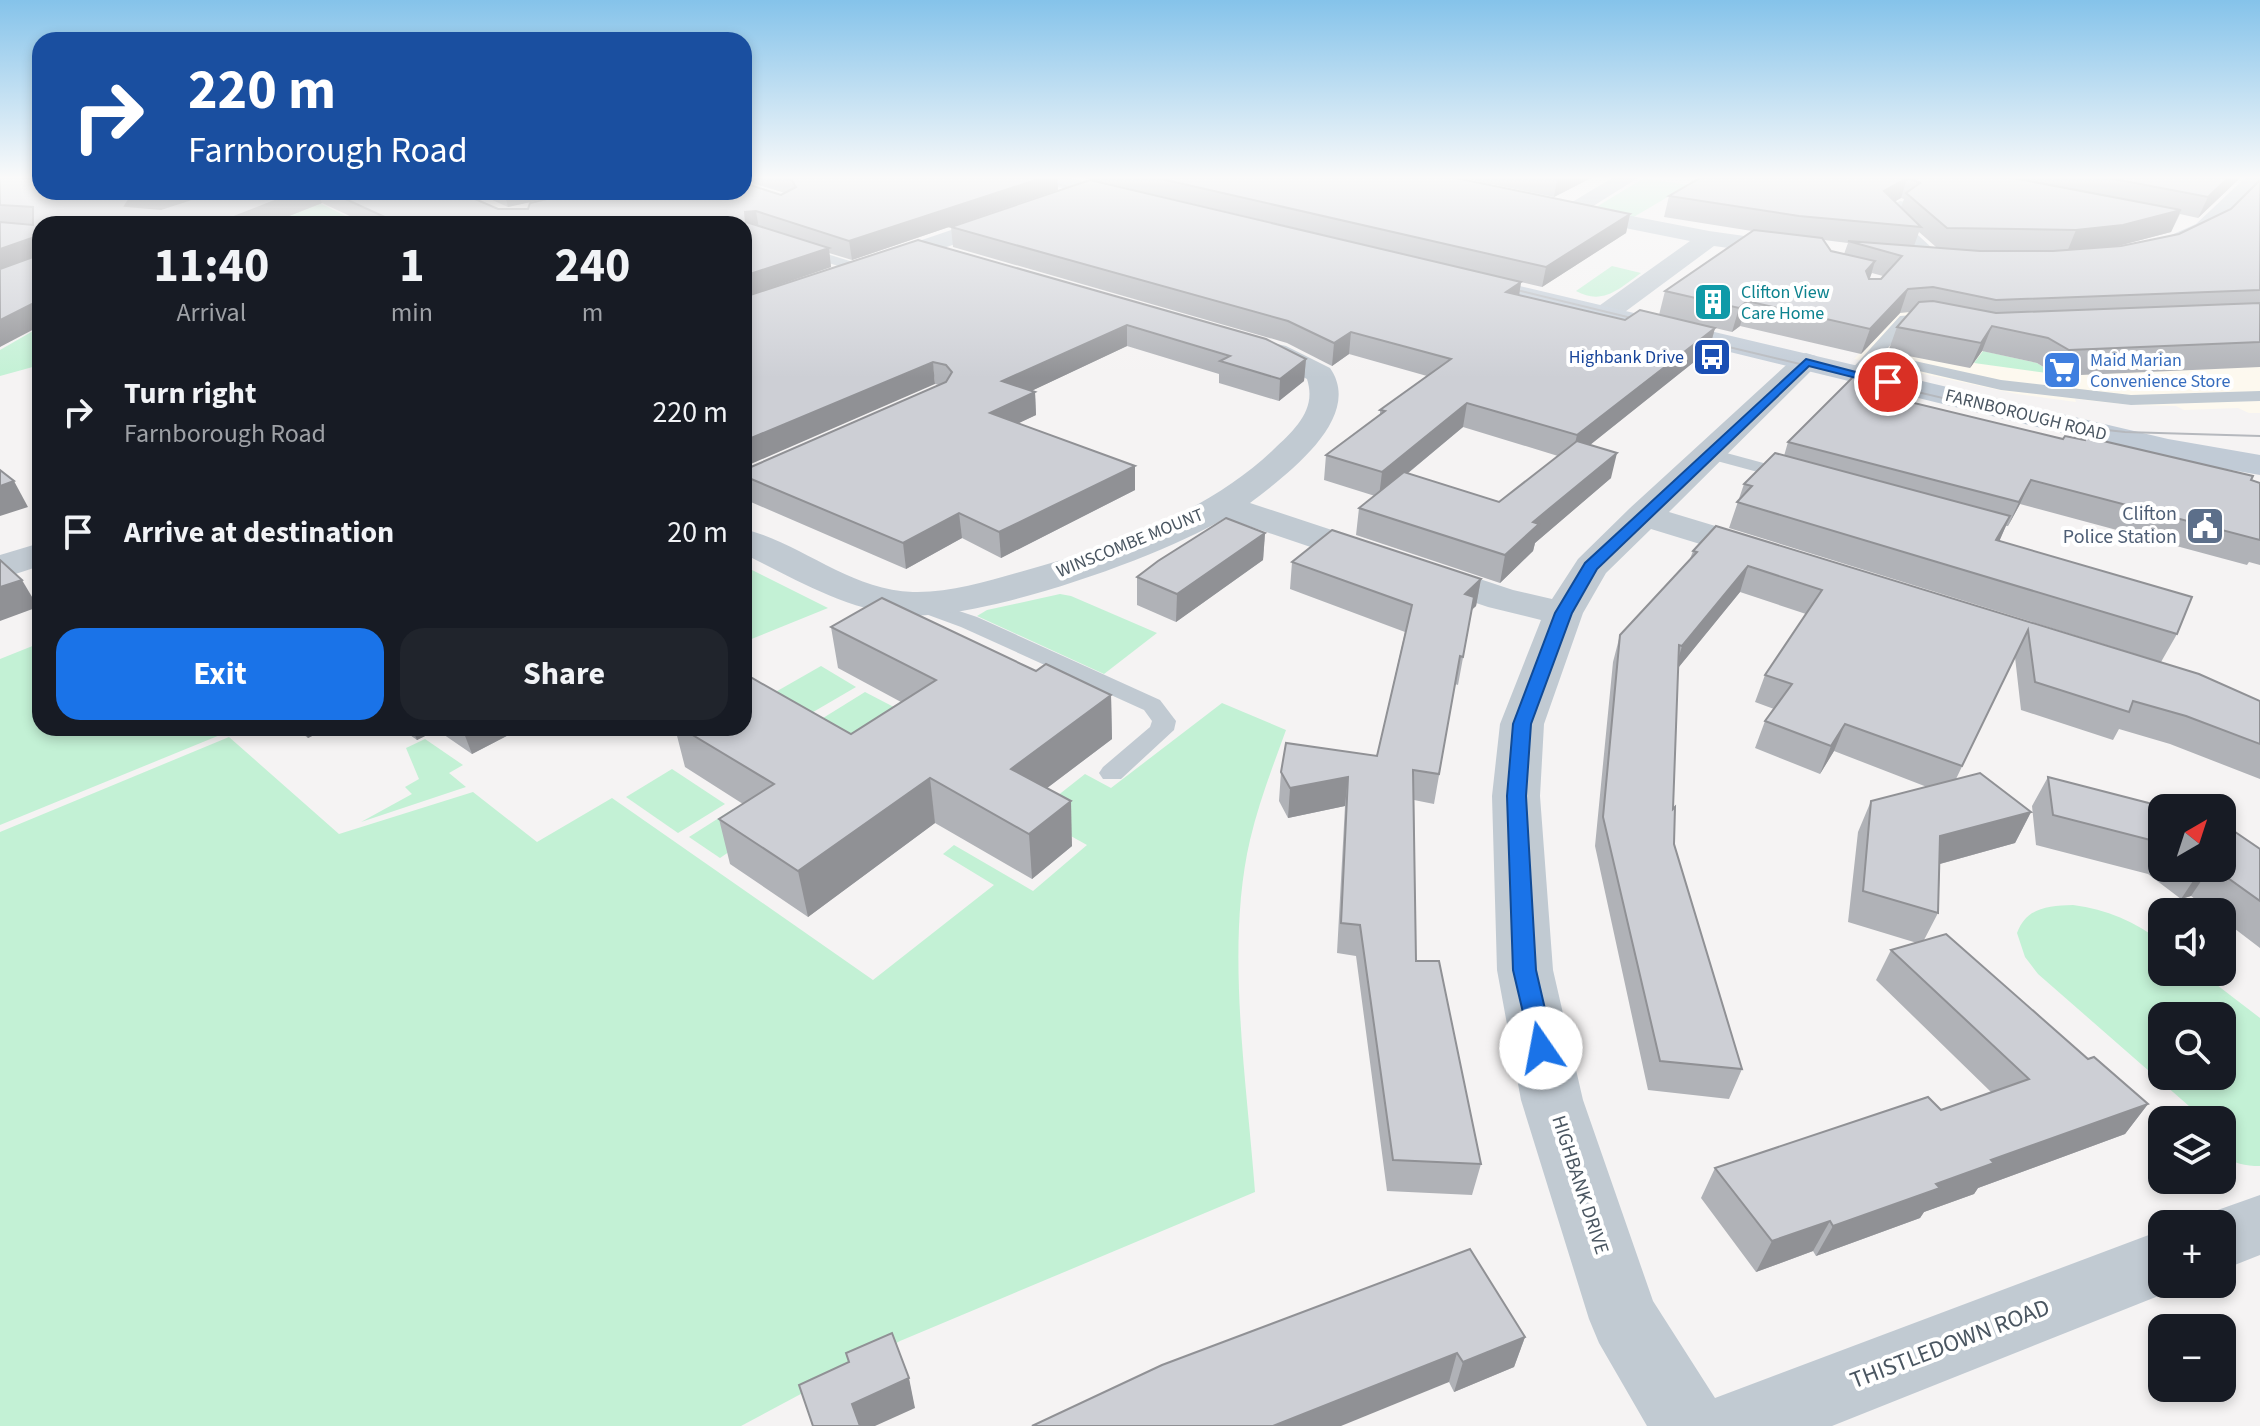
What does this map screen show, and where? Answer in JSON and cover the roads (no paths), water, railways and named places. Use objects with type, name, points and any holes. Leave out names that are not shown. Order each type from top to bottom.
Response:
[{"type":"street","points":[[819,283],[930,245]]},
{"type":"street","points":[[1605,314],[1700,245]]},
{"type":"street","points":[[1757,245],[1820,253]]},
{"type":"street","points":[[2141,252],[2166,245]]},
{"type":"street","points":[[920,248],[972,263]]},
{"type":"street","points":[[1909,261],[1963,263]]},
{"type":"street","name":"FARNBOROUGH ROAD","points":[[1443,275],[1806,362],[1865,365],[2168,449],[2260,465]]},
{"type":"street","name":"WINSCOMBE MOUNT","points":[[752,544],[852,592],[893,602],[920,604],[972,596],[1073,570],[1157,537],[1222,505],[1277,467],[1312,429],[1326,399],[1320,374],[1276,352],[1230,339]]},
{"type":"street","name":"HIGHBANK DRIVE","points":[[1689,1426],[1624,1319],[1552,1100],[1525,970],[1516,796],[1522,724],[1563,613],[1591,567],[1642,515],[1806,362]]},
{"type":"street","name":"FARNBOROUGH ROAD","points":[[2168,449],[2195,463],[2260,477]]},
{"type":"street","points":[[1222,505],[1502,599],[1563,613]]},
{"type":"street","points":[[1642,515],[1793,562]]},
{"type":"street","points":[[0,568],[32,557]]},
{"type":"street","points":[[2236,1234],[2260,1225]]},
{"type":"street","name":"THISTLEDOWN ROAD","points":[[1738,1426],[2148,1267]]},
{"type":"lane","points":[[786,245],[861,269]]},
{"type":"lane","points":[[1920,245],[1939,262]]},
{"type":"lane","points":[[1865,365],[1905,319],[1939,321]]},
{"type":"lane","points":[[1865,365],[2131,400],[2260,396]]},
{"type":"lane","points":[[1708,453],[1807,480]]},
{"type":"lane","points":[[920,604],[969,622],[1152,705],[1164,721],[1162,730],[1112,773]]},
{"type":"tram line","points":[[1500,286],[1652,323]]},
{"type":"tram line","points":[[1691,338],[2052,424],[2125,432],[2260,436]]},
{"type":"place","name":"Clifton View Care Home","points":[[1713,302]]},
{"type":"place","name":"Highbank Drive","points":[[1712,357]]},
{"type":"place","name":"Maid Marian Convenience Store","points":[[2062,370]]},
{"type":"place","name":"Clifton Police Station","points":[[2205,526]]}]
